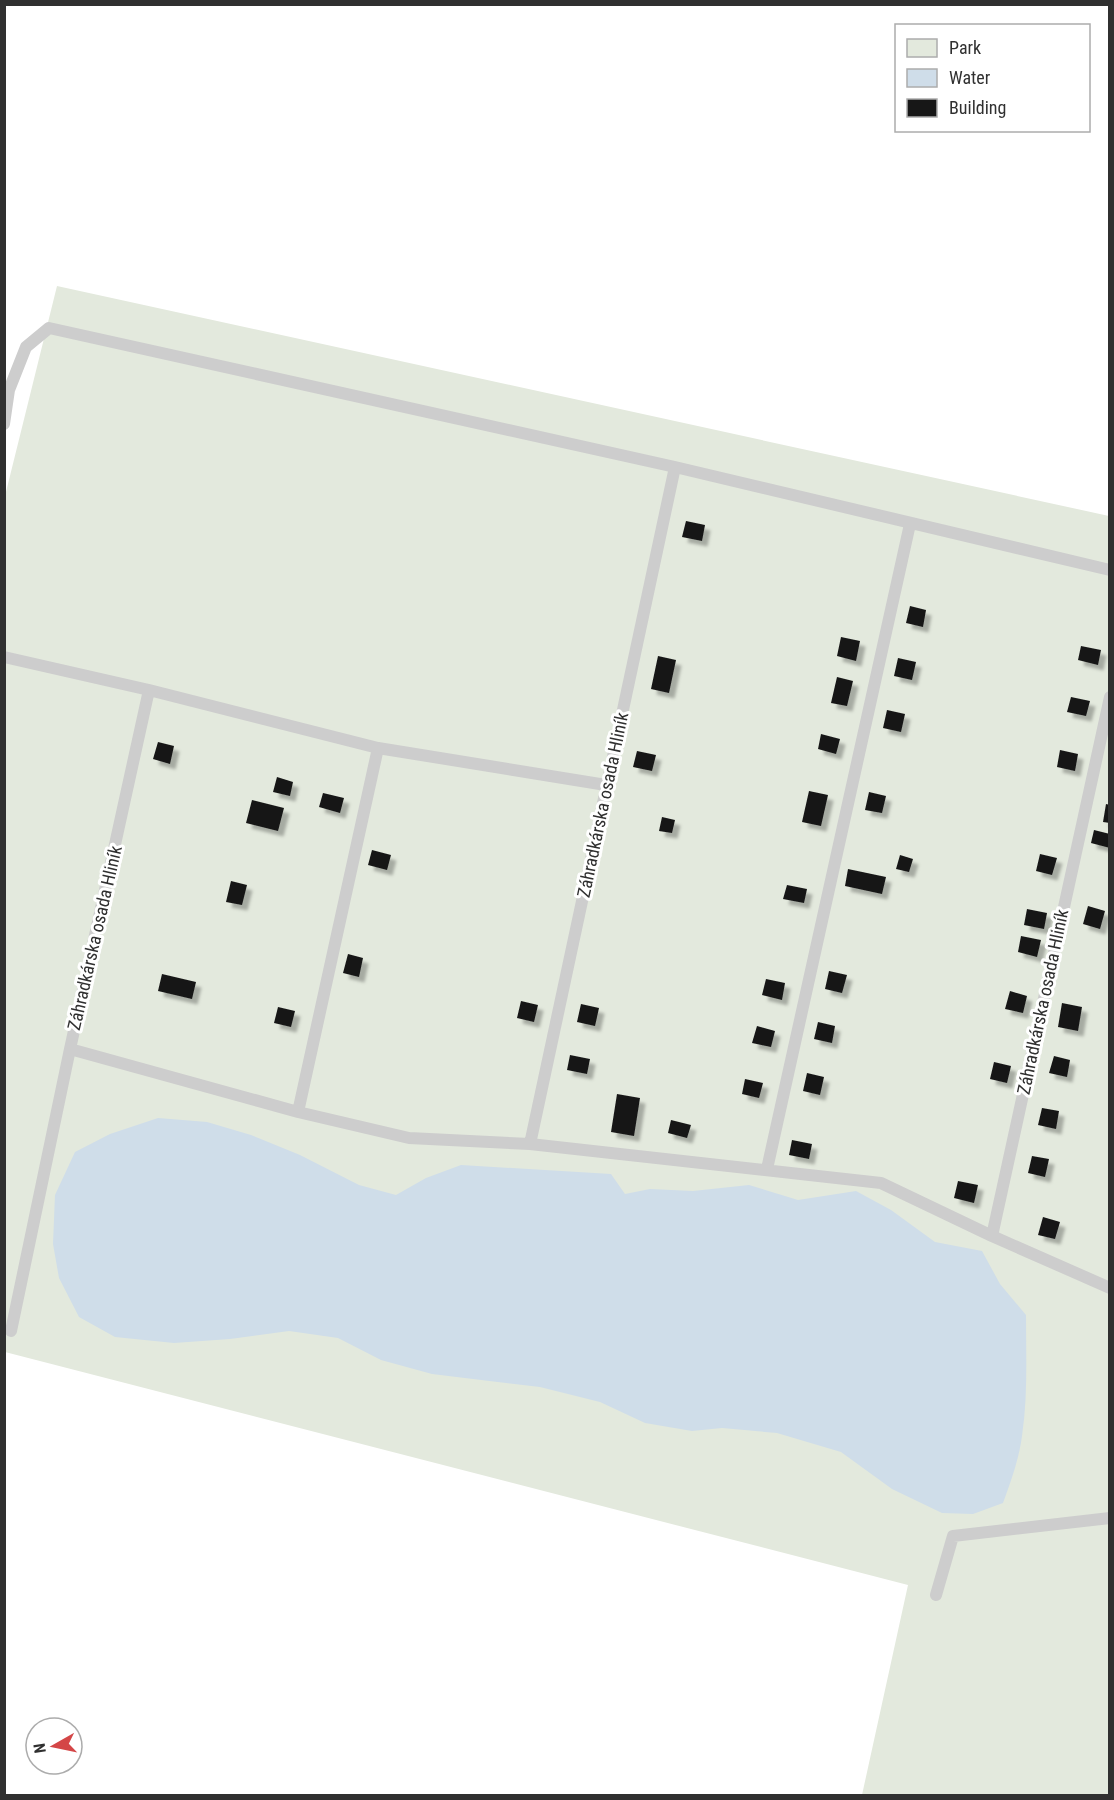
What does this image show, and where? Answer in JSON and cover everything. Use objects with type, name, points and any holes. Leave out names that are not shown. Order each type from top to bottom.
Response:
[{"type":"lane","points":[[4,424],[9,390],[26,347],[49,328],[675,467],[1110,570]]},
{"type":"lane","name":"Záhradkárska osada Hliník","points":[[530,1144],[675,467]]},
{"type":"lane","points":[[767,1169],[910,524]]},
{"type":"lane","points":[[4,657],[149,690],[378,748],[606,785]]},
{"type":"lane","name":"Záhradkárska osada Hliník","points":[[11,1331],[149,690]]},
{"type":"lane","name":"Záhradkárska osada Hliník","points":[[992,1236],[1110,697]]},
{"type":"lane","points":[[297,1112],[378,748]]},
{"type":"lane","points":[[70,1049],[297,1112],[409,1138],[530,1144],[881,1183],[992,1236],[1110,1288]]},
{"type":"lane","points":[[936,1595],[953,1536],[1110,1518]]},
{"type":"green space","points":[[57,286],[1109,516],[1109,1795],[862,1795],[908,1585],[5,1352],[4,500]]},
{"type":"water","points":[[158,1118],[207,1122],[251,1135],[300,1155],[359,1185],[396,1195],[426,1178],[461,1165],[611,1174],[625,1194],[650,1189],[693,1191],[749,1185],[798,1200],[856,1191],[891,1210],[935,1242],[982,1251],[1000,1284],[1026,1315],[1024,1421],[1017,1462],[1003,1503],[973,1514],[942,1513],[892,1489],[841,1452],[777,1433],[722,1428],[692,1431],[645,1423],[600,1402],[540,1387],[432,1374],[381,1360],[338,1338],[289,1331],[230,1339],[174,1343],[115,1337],[79,1317],[59,1278],[53,1244],[55,1195],[75,1152],[110,1134]]},
{"type":"building","points":[[686,521],[705,525],[702,541],[682,537]]},
{"type":"building","points":[[910,606],[926,610],[923,627],[906,623]]},
{"type":"building","points":[[841,637],[860,641],[856,661],[837,656]]},
{"type":"building","points":[[1081,646],[1101,650],[1098,665],[1078,660]]},
{"type":"building","points":[[658,656],[676,660],[669,693],[651,689]]},
{"type":"building","points":[[898,658],[916,662],[912,680],[894,676]]},
{"type":"building","points":[[837,677],[853,681],[847,706],[831,703]]},
{"type":"building","points":[[1071,697],[1090,701],[1086,716],[1067,712]]},
{"type":"building","points":[[887,710],[905,714],[901,732],[883,728]]},
{"type":"building","points":[[821,734],[840,739],[836,754],[818,749]]},
{"type":"building","points":[[158,742],[174,746],[170,764],[153,759]]},
{"type":"building","points":[[1060,750],[1078,754],[1075,771],[1057,767]]},
{"type":"building","points":[[637,751],[656,755],[652,771],[633,767]]},
{"type":"building","points":[[277,777],[293,782],[290,796],[273,792]]},
{"type":"building","points":[[809,791],[828,795],[821,826],[802,822]]},
{"type":"building","points":[[869,792],[886,796],[882,813],[865,810]]},
{"type":"building","points":[[323,793],[344,798],[340,813],[319,807]]},
{"type":"building","points":[[252,800],[284,808],[278,831],[246,823]]},
{"type":"building","points":[[1106,804],[1110,805],[1110,823],[1103,822]]},
{"type":"building","points":[[662,817],[675,820],[672,833],[659,831]]},
{"type":"building","points":[[1094,830],[1110,834],[1110,848],[1091,843]]},
{"type":"building","points":[[372,850],[391,855],[387,870],[368,865]]},
{"type":"building","points":[[1040,854],[1057,858],[1052,875],[1036,871]]},
{"type":"building","points":[[900,855],[913,859],[909,872],[896,869]]},
{"type":"building","points":[[848,869],[886,877],[882,894],[845,886]]},
{"type":"building","points":[[231,881],[247,885],[242,905],[226,902]]},
{"type":"building","points":[[787,885],[807,889],[804,903],[783,899]]},
{"type":"building","points":[[1088,906],[1105,911],[1100,929],[1083,924]]},
{"type":"building","points":[[1027,909],[1047,913],[1044,929],[1024,925]]},
{"type":"building","points":[[1021,936],[1041,940],[1037,957],[1018,952]]},
{"type":"building","points":[[348,954],[363,958],[359,977],[343,973]]},
{"type":"building","points":[[829,971],[847,975],[842,993],[825,989]]},
{"type":"building","points":[[162,974],[196,982],[192,999],[158,991]]},
{"type":"building","points":[[766,979],[785,983],[782,1000],[762,995]]},
{"type":"building","points":[[1010,991],[1027,996],[1023,1013],[1005,1009]]},
{"type":"building","points":[[521,1001],[538,1005],[534,1022],[517,1018]]},
{"type":"building","points":[[1062,1003],[1082,1007],[1078,1031],[1058,1027]]},
{"type":"building","points":[[581,1004],[599,1008],[595,1026],[577,1022]]},
{"type":"building","points":[[278,1007],[295,1011],[291,1027],[274,1023]]},
{"type":"building","points":[[818,1022],[835,1026],[832,1043],[814,1039]]},
{"type":"building","points":[[757,1026],[775,1031],[771,1047],[752,1043]]},
{"type":"building","points":[[570,1055],[590,1059],[587,1074],[567,1070]]},
{"type":"building","points":[[1054,1056],[1070,1060],[1067,1077],[1049,1073]]},
{"type":"building","points":[[994,1062],[1011,1066],[1007,1083],[990,1079]]},
{"type":"building","points":[[807,1073],[824,1077],[820,1095],[803,1091]]},
{"type":"building","points":[[745,1079],[763,1083],[759,1098],[742,1094]]},
{"type":"building","points":[[617,1094],[640,1098],[634,1136],[611,1132]]},
{"type":"building","points":[[1042,1108],[1059,1111],[1056,1129],[1038,1125]]},
{"type":"building","points":[[671,1120],[691,1125],[687,1138],[668,1133]]},
{"type":"building","points":[[792,1140],[812,1144],[809,1159],[789,1155]]},
{"type":"building","points":[[1032,1156],[1049,1159],[1045,1177],[1028,1173]]},
{"type":"building","points":[[958,1181],[978,1185],[974,1203],[954,1198]]},
{"type":"building","points":[[1043,1217],[1060,1222],[1055,1239],[1038,1235]]}]
